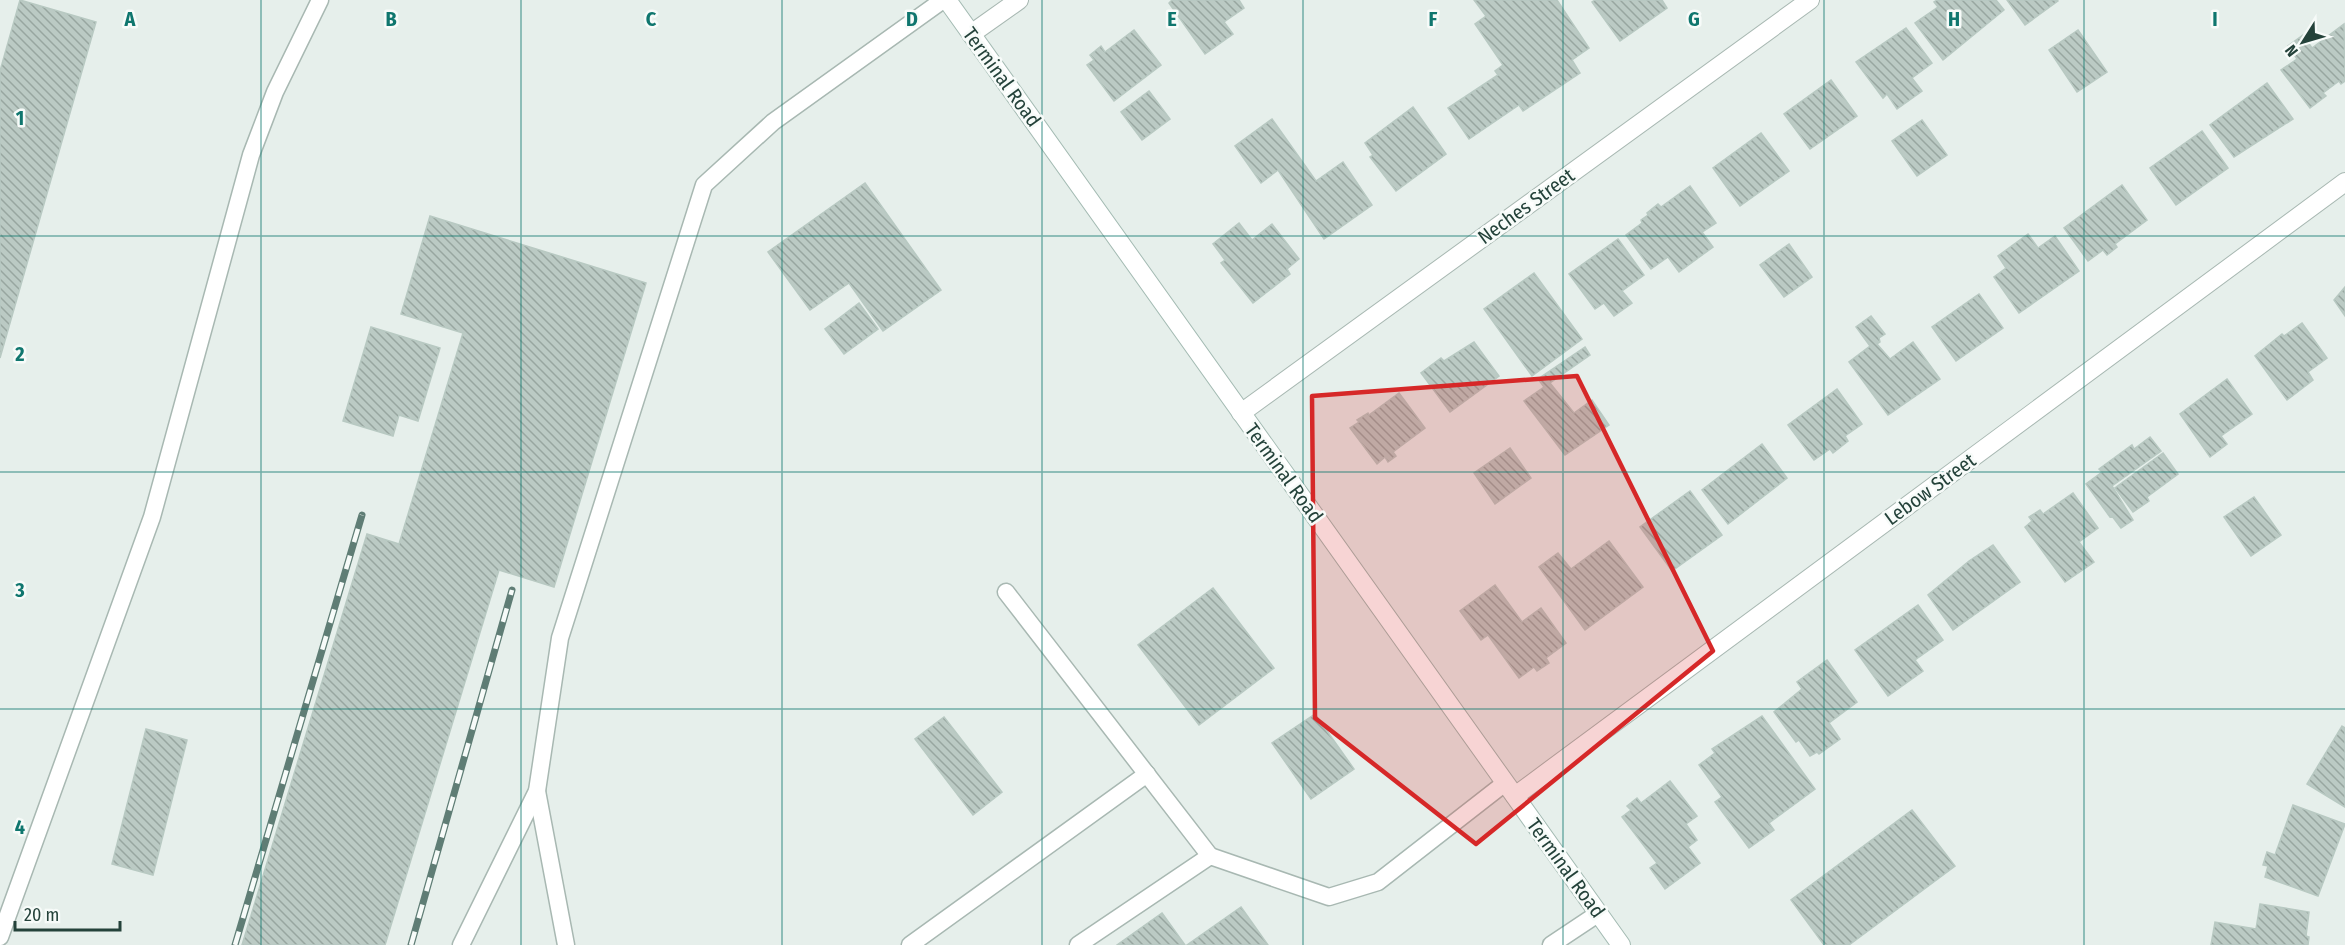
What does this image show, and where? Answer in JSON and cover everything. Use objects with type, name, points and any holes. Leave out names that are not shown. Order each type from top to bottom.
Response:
[{"type":"street","name":"Terminal Road","points":[[945,0],[1621,945]]},
{"type":"street","points":[[971,34],[1019,0]]},
{"type":"street","name":"Neches Street","points":[[1241,413],[1810,0]]},
{"type":"street","name":"Lebow Street","points":[[1510,789],[2345,182]]},
{"type":"lane","points":[[0,937],[152,517],[251,155],[275,92],[320,0]]},
{"type":"lane","points":[[461,945],[537,791],[560,638],[704,185],[773,123],[945,0]]},
{"type":"lane","points":[[1006,592],[1210,856],[1329,897],[1378,882],[1510,789]]},
{"type":"lane","points":[[910,945],[1147,774]]},
{"type":"lane","points":[[537,791],[566,945]]},
{"type":"lane","points":[[1078,945],[1210,856]]},
{"type":"lane","points":[[1551,945],[1599,913]]},
{"type":"highlighted area","points":[[1577,376],[1713,651],[1476,844],[1315,718],[1312,396]]},
{"type":"building","points":[[20,0],[96,22],[0,358],[0,71]]},
{"type":"building","points":[[1172,0],[1239,0],[1244,8],[1224,22],[1233,34],[1205,54],[1169,3]]},
{"type":"building","points":[[1474,0],[1557,0],[1589,48],[1572,60],[1580,73],[1523,111],[1519,105],[1469,139],[1448,108],[1498,75],[1495,71],[1503,65],[1475,24],[1486,16]]},
{"type":"building","points":[[1595,0],[1662,0],[1667,8],[1620,41],[1592,2]]},
{"type":"building","points":[[1937,0],[1996,0],[2004,10],[1943,60],[1915,23],[1938,7],[1934,2]]},
{"type":"building","points":[[2007,0],[2057,0],[2058,1],[2025,25]]},
{"type":"building","points":[[2344,24],[2345,81],[2341,84],[2339,81],[2323,93],[2326,96],[2310,108],[2281,70],[2297,59],[2288,46],[2303,35],[2312,48]]},
{"type":"building","points":[[1906,28],[1932,63],[1912,78],[1922,91],[1897,109],[1887,94],[1883,98],[1856,62]]},
{"type":"building","points":[[1134,30],[1161,65],[1114,101],[1087,65],[1094,60],[1090,55],[1101,46],[1105,52]]},
{"type":"building","points":[[2078,30],[2107,72],[2077,92],[2049,50]]},
{"type":"building","points":[[1831,80],[1857,116],[1810,149],[1784,114]]},
{"type":"building","points":[[2267,83],[2293,119],[2234,157],[2210,125]]},
{"type":"building","points":[[1149,91],[1170,119],[1142,140],[1121,112]]},
{"type":"building","points":[[1413,107],[1446,154],[1396,191],[1370,157],[1373,155],[1365,143]]},
{"type":"building","points":[[1272,119],[1316,181],[1343,162],[1372,205],[1324,239],[1278,170],[1261,183],[1235,146]]},
{"type":"building","points":[[1922,120],[1947,155],[1917,176],[1892,141]]},
{"type":"building","points":[[2202,131],[2228,168],[2176,205],[2150,168]]},
{"type":"building","points":[[1761,133],[1789,171],[1740,206],[1713,168]]},
{"type":"building","points":[[865,183],[941,290],[883,331],[849,283],[810,310],[768,252]]},
{"type":"building","points":[[2122,185],[2147,220],[2115,244],[2117,247],[2107,255],[2103,250],[2088,261],[2064,228]]},
{"type":"building","points":[[1690,186],[1716,223],[1702,232],[1713,247],[1679,272],[1668,257],[1651,269],[1626,235],[1642,223],[1641,220],[1658,204],[1661,207]]},
{"type":"building","points":[[430,216],[646,283],[554,587],[499,570],[385,945],[242,945],[367,534],[399,544],[463,333],[401,314]]},
{"type":"building","points":[[1239,223],[1252,240],[1272,224],[1299,259],[1287,269],[1290,274],[1253,303],[1221,263],[1225,260],[1213,244]]},
{"type":"building","points":[[2028,234],[2038,248],[2055,236],[2079,271],[2019,313],[1994,277],[2006,268],[1998,256]]},
{"type":"building","points":[[1618,239],[1644,275],[1622,291],[1632,303],[1614,316],[1604,303],[1595,309],[1569,274]]},
{"type":"building","points":[[1789,244],[1812,277],[1784,297],[1760,265]]},
{"type":"building","points":[[1534,273],[1582,339],[1532,376],[1484,309]]},
{"type":"building","points":[[2345,287],[2345,316],[2334,300]]},
{"type":"building","points":[[1979,294],[2003,328],[1956,361],[1932,327]]},
{"type":"building","points":[[859,303],[878,329],[844,354],[825,329]]},
{"type":"building","points":[[1871,316],[1885,334],[1879,338],[1880,342],[1877,344],[1890,359],[1913,342],[1940,379],[1888,415],[1849,362],[1870,346],[1856,327]]},
{"type":"building","points":[[2302,323],[2327,358],[2308,372],[2313,380],[2287,400],[2255,356],[2282,334],[2284,336]]},
{"type":"building","points":[[371,327],[440,348],[418,421],[399,415],[393,436],[343,421]]},
{"type":"building","points":[[1474,342],[1499,376],[1450,412],[1421,373],[1441,358],[1444,361]]},
{"type":"building","points":[[1585,347],[1590,355],[1550,383],[1574,413],[1592,400],[1609,425],[1565,455],[1524,401],[1544,387],[1538,379]]},
{"type":"building","points":[[2227,379],[2252,414],[2221,436],[2227,444],[2210,457],[2180,414]]},
{"type":"building","points":[[1837,389],[1862,424],[1845,436],[1848,441],[1833,453],[1830,449],[1814,460],[1788,425]]},
{"type":"building","points":[[1399,393],[1425,428],[1393,452],[1396,456],[1388,462],[1385,457],[1377,464],[1350,428],[1359,422],[1357,420],[1368,413],[1369,415]]},
{"type":"building","points":[[2150,437],[2161,451],[2112,486],[2133,520],[2121,528],[2086,484],[2102,472],[2099,469],[2132,445],[2134,449]]},
{"type":"building","points":[[1762,444],[1787,478],[1728,524],[1702,490]]},
{"type":"building","points":[[1510,448],[1531,478],[1495,504],[1474,473]]},
{"type":"building","points":[[2163,453],[2178,474],[2147,497],[2149,501],[2133,512],[2115,488]]},
{"type":"building","points":[[1690,491],[1722,535],[1672,571],[1640,527]]},
{"type":"building","points":[[2073,493],[2098,528],[2079,542],[2094,562],[2065,582],[2025,527],[2032,521],[2029,517],[2040,510],[2043,514]]},
{"type":"building","points":[[2254,497],[2281,535],[2251,556],[2224,517]]},
{"type":"building","points":[[1609,541],[1643,587],[1585,630],[1539,567],[1558,553],[1571,569]]},
{"type":"building","points":[[1993,545],[2020,582],[1953,630],[1928,595],[1969,561]]},
{"type":"building","points":[[1495,585],[1522,622],[1541,608],[1566,643],[1546,658],[1549,663],[1537,671],[1534,667],[1519,678],[1488,635],[1481,640],[1460,611]]},
{"type":"building","points":[[1213,588],[1274,668],[1199,725],[1138,645]]},
{"type":"building","points":[[1918,605],[1943,640],[1915,660],[1923,671],[1888,696],[1855,650]]},
{"type":"building","points":[[1827,660],[1857,702],[1829,723],[1840,739],[1819,754],[1817,752],[1810,756],[1799,740],[1796,742],[1774,712],[1802,689],[1797,682]]},
{"type":"building","points":[[1315,714],[1354,769],[1311,799],[1272,743]]},
{"type":"building","points":[[1762,716],[1815,789],[1769,823],[1774,830],[1749,848],[1715,802],[1722,797],[1699,765],[1715,753],[1712,749]]},
{"type":"building","points":[[944,717],[1002,792],[973,815],[915,739]]},
{"type":"building","points":[[2342,726],[2345,728],[2345,807],[2307,784]]},
{"type":"building","points":[[146,729],[187,740],[153,875],[112,864]]},
{"type":"building","points":[[1670,781],[1697,816],[1686,824],[1697,840],[1688,847],[1700,863],[1665,889],[1650,868],[1657,863],[1622,817],[1631,810],[1627,806],[1637,798],[1641,803]]},
{"type":"building","points":[[2293,805],[2345,824],[2318,896],[2265,877],[2268,866],[2263,865],[2267,852],[2275,855]]},
{"type":"building","points":[[1912,810],[1955,866],[1849,945],[1824,945],[1791,900]]},
{"type":"building","points":[[2260,904],[2309,912],[2306,936],[2309,937],[2308,945],[2211,945],[2215,922],[2256,929]]},
{"type":"building","points":[[1241,907],[1268,945],[1187,945]]},
{"type":"building","points":[[1162,913],[1185,945],[1117,945]]},
{"type":"railway","points":[[235,945],[362,515]]},
{"type":"railway","points":[[411,945],[512,590]]}]
